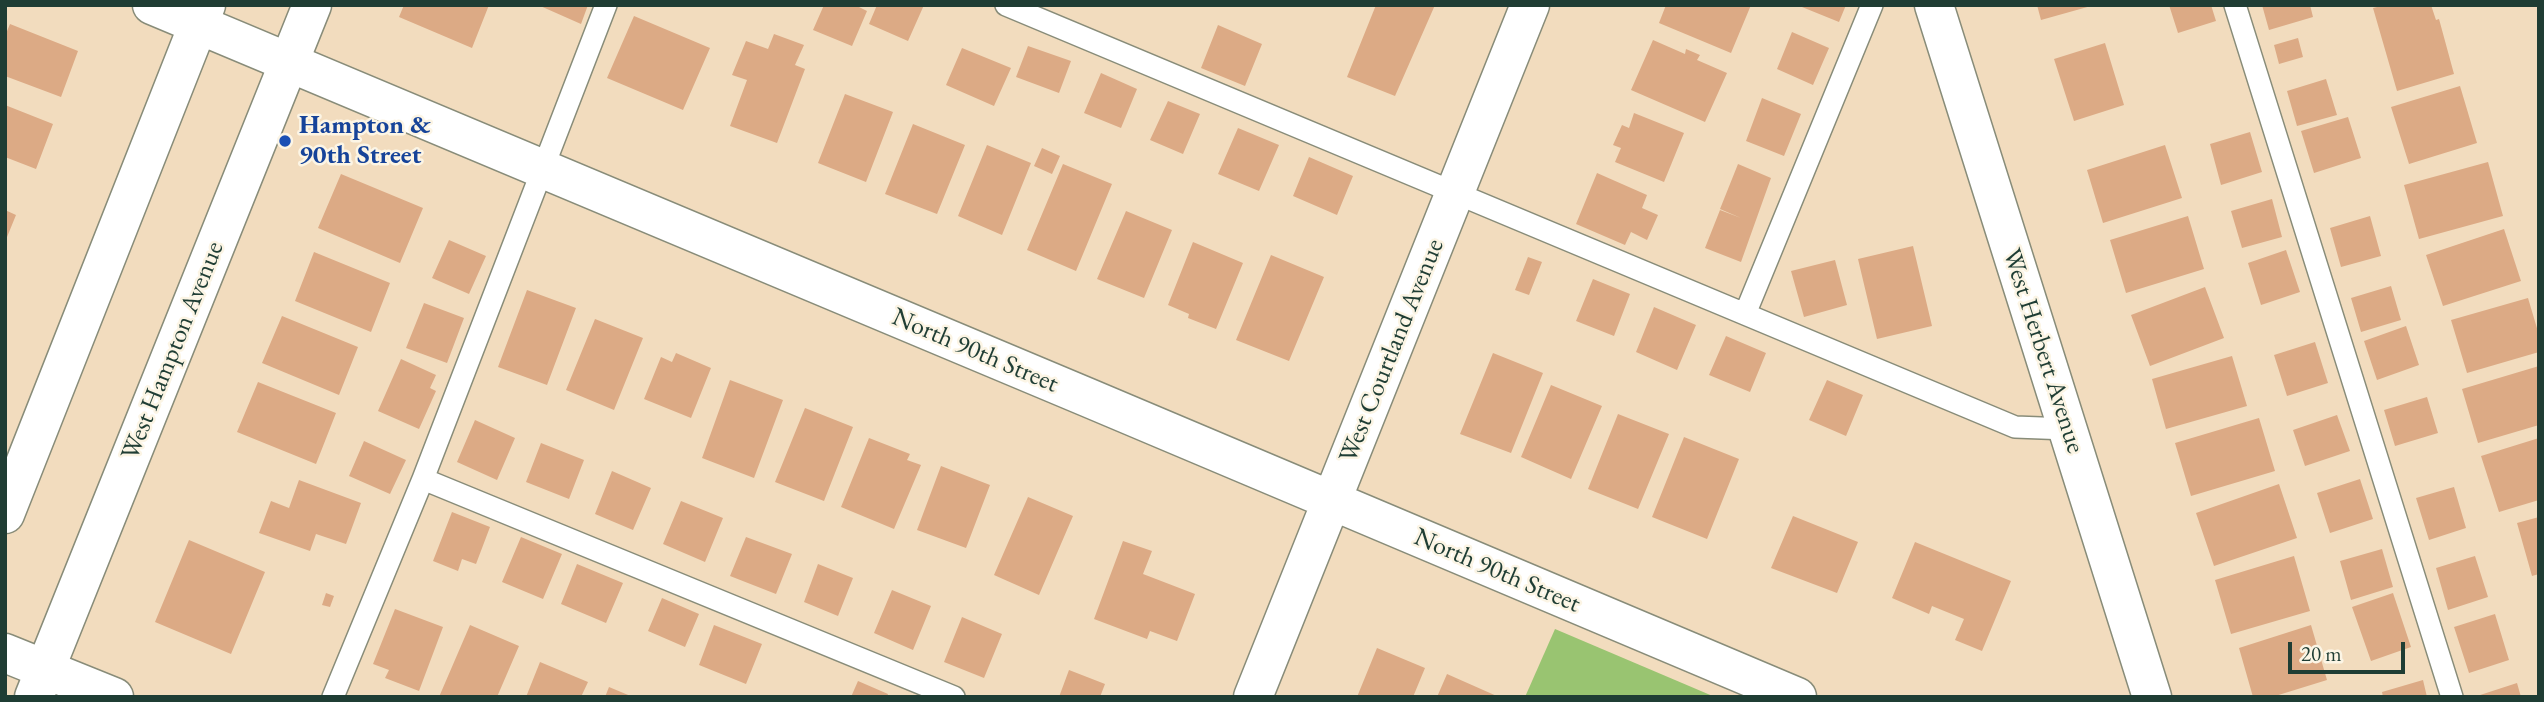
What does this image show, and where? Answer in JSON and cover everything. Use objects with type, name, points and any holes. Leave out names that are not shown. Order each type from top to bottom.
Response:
[{"type":"street","name":"North 90th Street","points":[[152,5],[202,15],[290,61],[542,170],[1797,697]]},
{"type":"street","name":"West Hampton Avenue","points":[[40,683],[312,5]]},
{"type":"street","name":"West Courtland Avenue","points":[[1253,697],[1530,5]]},
{"type":"street","name":"West Herbert Avenue","points":[[1934,5],[2152,697]]},
{"type":"street","points":[[5,514],[202,15]]},
{"type":"street","points":[[5,653],[40,683],[114,697]]},
{"type":"lane","points":[[333,697],[423,479],[606,5]]},
{"type":"lane","points":[[1006,5],[2015,427],[2068,429]]},
{"type":"lane","points":[[1745,314],[1872,5]]},
{"type":"lane","points":[[2235,5],[2452,697]]},
{"type":"lane","points":[[423,479],[954,697]]},
{"type":"green space","points":[[1555,629],[1715,697],[1525,697]]},
{"type":"building","points":[[404,5],[489,5],[472,48],[399,17]]},
{"type":"building","points":[[538,5],[588,5],[581,24]]},
{"type":"building","points":[[824,5],[855,5],[867,11],[852,46],[813,30]]},
{"type":"building","points":[[877,5],[924,5],[908,41],[869,24]]},
{"type":"building","points":[[1376,5],[1435,5],[1395,96],[1347,77]]},
{"type":"building","points":[[1666,5],[1751,5],[1731,53],[1659,23]]},
{"type":"building","points":[[1797,5],[1846,5],[1839,22]]},
{"type":"building","points":[[2037,5],[2091,5],[2091,6],[2041,20]]},
{"type":"building","points":[[2169,5],[2211,5],[2216,21],[2178,33]]},
{"type":"building","points":[[2262,5],[2310,5],[2313,17],[2269,30]]},
{"type":"building","points":[[2385,5],[2431,5],[2436,20],[2439,19],[2454,74],[2397,91],[2373,8]]},
{"type":"building","points":[[634,16],[710,48],[683,110],[607,78]]},
{"type":"building","points":[[10,24],[78,51],[61,97],[5,76],[5,36]]},
{"type":"building","points":[[1218,25],[1262,44],[1245,86],[1201,68]]},
{"type":"building","points":[[1792,32],[1829,48],[1813,85],[1777,69]]},
{"type":"building","points":[[774,34],[804,45],[795,65],[805,69],[777,143],[730,126],[747,80],[732,75],[746,41],[768,49]]},
{"type":"building","points":[[2298,38],[2303,57],[2279,64],[2274,45]]},
{"type":"building","points":[[1653,40],[1685,54],[1686,49],[1700,55],[1697,60],[1727,73],[1705,122],[1631,90]]},
{"type":"building","points":[[2105,43],[2124,105],[2074,121],[2054,59]]},
{"type":"building","points":[[1028,46],[1071,61],[1059,93],[1016,77]]},
{"type":"building","points":[[962,48],[1011,68],[994,106],[946,85]]},
{"type":"building","points":[[1101,73],[1137,89],[1121,128],[1084,113]]},
{"type":"building","points":[[2326,79],[2337,115],[2297,126],[2287,91]]},
{"type":"building","points":[[2460,86],[2477,143],[2409,164],[2391,107]]},
{"type":"building","points":[[845,94],[893,112],[866,182],[818,163]]},
{"type":"building","points":[[1762,98],[1801,114],[1784,156],[1746,141]]},
{"type":"building","points":[[1168,101],[1200,114],[1183,154],[1150,140]]},
{"type":"building","points":[[5,105],[53,124],[36,169],[5,157]]},
{"type":"building","points":[[1634,113],[1684,133],[1664,182],[1615,162],[1621,148],[1613,145],[1622,125],[1629,128]]},
{"type":"building","points":[[2348,117],[2361,158],[2314,173],[2301,131]]},
{"type":"building","points":[[913,124],[965,145],[937,214],[885,194]]},
{"type":"building","points":[[1238,128],[1279,145],[1259,191],[1218,174]]},
{"type":"building","points":[[2250,132],[2262,172],[2221,185],[2210,144]]},
{"type":"building","points":[[987,145],[1031,163],[1002,235],[958,216]]},
{"type":"building","points":[[2165,145],[2182,198],[2103,223],[2087,170]]},
{"type":"building","points":[[1042,148],[1060,156],[1052,174],[1034,166]]},
{"type":"building","points":[[1309,157],[1353,176],[1337,215],[1293,196]]},
{"type":"building","points":[[2488,162],[2503,216],[2419,239],[2404,185]]},
{"type":"building","points":[[1063,164],[1112,184],[1076,271],[1027,250]]},
{"type":"building","points":[[1738,164],[1771,178],[1741,262],[1705,248],[1720,210],[1741,218],[1720,209]]},
{"type":"building","points":[[1597,173],[1647,195],[1642,208],[1658,215],[1647,240],[1631,232],[1625,245],[1576,224]]},
{"type":"building","points":[[341,174],[423,208],[400,263],[318,228]]},
{"type":"building","points":[[2272,199],[2282,237],[2242,248],[2231,211]]},
{"type":"building","points":[[5,210],[16,215],[5,242]]},
{"type":"building","points":[[1126,211],[1172,230],[1144,298],[1097,279]]},
{"type":"building","points":[[2188,216],[2204,269],[2126,293],[2110,240]]},
{"type":"building","points":[[2370,216],[2381,256],[2341,267],[2330,228]]},
{"type":"building","points":[[2504,229],[2521,281],[2443,306],[2426,255]]},
{"type":"building","points":[[449,240],[486,256],[469,294],[432,278]]},
{"type":"building","points":[[1193,242],[1243,263],[1216,329],[1188,318],[1189,314],[1168,305]]},
{"type":"building","points":[[1913,246],[1932,326],[1877,339],[1858,259]]},
{"type":"building","points":[[2286,250],[2300,292],[2261,305],[2248,263]]},
{"type":"building","points":[[314,252],[390,283],[371,332],[295,301]]},
{"type":"building","points":[[1271,255],[1324,277],[1289,361],[1236,340]]},
{"type":"building","points":[[1528,257],[1542,262],[1529,295],[1515,290]]},
{"type":"building","points":[[1835,260],[1847,305],[1804,317],[1791,271]]},
{"type":"building","points":[[1593,279],[1630,294],[1614,336],[1576,321]]},
{"type":"building","points":[[2391,286],[2401,320],[2361,332],[2351,298]]},
{"type":"building","points":[[2205,287],[2224,338],[2150,366],[2131,315]]},
{"type":"building","points":[[527,290],[576,308],[547,385],[498,367]]},
{"type":"building","points":[[2528,298],[2539,335],[2539,352],[2467,373],[2451,320]]},
{"type":"building","points":[[424,303],[464,318],[447,363],[406,348]]},
{"type":"building","points":[[1654,307],[1696,325],[1677,370],[1636,352]]},
{"type":"building","points":[[282,316],[358,347],[339,395],[262,363]]},
{"type":"building","points":[[595,319],[643,338],[614,410],[566,390]]},
{"type":"building","points":[[2406,326],[2419,365],[2377,380],[2364,341]]},
{"type":"building","points":[[1726,336],[1766,353],[1750,392],[1709,375]]},
{"type":"building","points":[[2315,342],[2328,383],[2287,396],[2274,355]]},
{"type":"building","points":[[676,353],[711,368],[691,418],[644,399],[661,357],[672,362]]},
{"type":"building","points":[[1493,353],[1543,373],[1511,453],[1460,434]]},
{"type":"building","points":[[2232,356],[2247,406],[2166,429],[2152,379]]},
{"type":"building","points":[[401,359],[436,375],[430,388],[436,391],[419,429],[378,411]]},
{"type":"building","points":[[2539,366],[2539,425],[2478,443],[2462,389]]},
{"type":"building","points":[[730,380],[783,400],[754,478],[702,458]]},
{"type":"building","points":[[1827,380],[1863,395],[1846,436],[1809,420]]},
{"type":"building","points":[[258,382],[336,413],[316,464],[237,432]]},
{"type":"building","points":[[1551,385],[1602,406],[1571,479],[1521,457]]},
{"type":"building","points":[[2427,397],[2438,433],[2395,446],[2384,410]]},
{"type":"building","points":[[805,408],[853,427],[824,501],[775,482]]},
{"type":"building","points":[[1618,414],[1669,434],[1638,509],[1588,489]]},
{"type":"building","points":[[2337,415],[2350,451],[2305,466],[2293,430]]},
{"type":"building","points":[[2259,418],[2275,471],[2191,496],[2175,443]]},
{"type":"building","points":[[475,420],[515,438],[497,480],[457,462]]},
{"type":"building","points":[[1684,437],[1739,459],[1707,539],[1652,517]]},
{"type":"building","points":[[869,438],[910,454],[907,460],[921,465],[894,529],[841,507]]},
{"type":"building","points":[[2539,438],[2539,500],[2499,512],[2481,456]]},
{"type":"building","points":[[364,441],[406,460],[390,494],[349,476]]},
{"type":"building","points":[[541,443],[584,460],[569,499],[526,482]]},
{"type":"building","points":[[941,466],[990,485],[966,548],[917,530]]},
{"type":"building","points":[[612,471],[651,488],[633,530],[595,514]]},
{"type":"building","points":[[2360,479],[2373,519],[2330,533],[2317,493]]},
{"type":"building","points":[[299,480],[361,503],[346,544],[316,534],[310,551],[259,533],[271,501],[289,508]]},
{"type":"building","points":[[2279,484],[2297,538],[2214,566],[2196,513]]},
{"type":"building","points":[[2454,487],[2466,528],[2429,540],[2416,498]]},
{"type":"building","points":[[1028,497],[1073,516],[1039,595],[994,575]]},
{"type":"building","points":[[681,501],[723,518],[705,562],[663,544]]},
{"type":"building","points":[[452,512],[490,527],[476,564],[462,559],[458,571],[433,561]]},
{"type":"building","points":[[1793,516],[1858,542],[1837,593],[1771,568]]},
{"type":"building","points":[[2539,517],[2539,574],[2532,576],[2517,523]]},
{"type":"building","points":[[521,537],[562,554],[543,599],[502,582]]},
{"type":"building","points":[[746,537],[792,554],[776,594],[730,576]]},
{"type":"building","points":[[189,540],[265,572],[231,654],[155,622]]},
{"type":"building","points":[[1123,541],[1152,551],[1143,574],[1195,594],[1177,641],[1150,631],[1147,639],[1094,619]]},
{"type":"building","points":[[1915,542],[2011,581],[1982,651],[1955,640],[1964,619],[1932,606],[1929,614],[1892,598]]},
{"type":"building","points":[[2382,549],[2393,587],[2351,600],[2340,561]]},
{"type":"building","points":[[2294,556],[2310,611],[2231,634],[2215,580]]},
{"type":"building","points":[[2475,556],[2488,597],[2448,610],[2436,568]]},
{"type":"building","points":[[577,564],[623,583],[606,623],[561,604]]},
{"type":"building","points":[[818,564],[853,578],[838,616],[804,602]]},
{"type":"building","points":[[892,590],[931,606],[913,650],[874,633]]},
{"type":"building","points":[[326,593],[334,596],[330,607],[322,605]]},
{"type":"building","points":[[2393,593],[2411,647],[2371,661],[2352,607]]},
{"type":"building","points":[[662,598],[699,614],[685,647],[648,631]]},
{"type":"building","points":[[395,609],[443,627],[419,691],[385,678],[389,670],[373,664]]},
{"type":"building","points":[[2495,614],[2509,660],[2469,673],[2454,627]]},
{"type":"building","points":[[962,617],[1002,634],[984,678],[944,662]]},
{"type":"building","points":[[470,625],[519,646],[497,697],[439,697]]},
{"type":"building","points":[[714,625],[762,644],[746,684],[699,665]]},
{"type":"building","points":[[2311,625],[2327,680],[2272,697],[2253,697],[2239,648]]},
{"type":"building","points":[[1377,648],[1425,668],[1413,697],[1357,697]]},
{"type":"building","points":[[540,662],[588,682],[581,697],[526,697]]},
{"type":"building","points":[[1069,670],[1105,684],[1100,697],[1059,697]]},
{"type":"building","points":[[1447,674],[1499,697],[1437,697]]},
{"type":"building","points":[[2423,680],[2427,697],[2383,697],[2382,692]]},
{"type":"building","points":[[858,681],[888,694],[887,697],[851,697]]},
{"type":"building","points":[[2517,683],[2521,697],[2477,697],[2477,696]]},
{"type":"building","points":[[609,687],[633,697],[605,697]]},
{"type":"place","name":"Hampton & 90th Street","points":[[285,141]]}]
